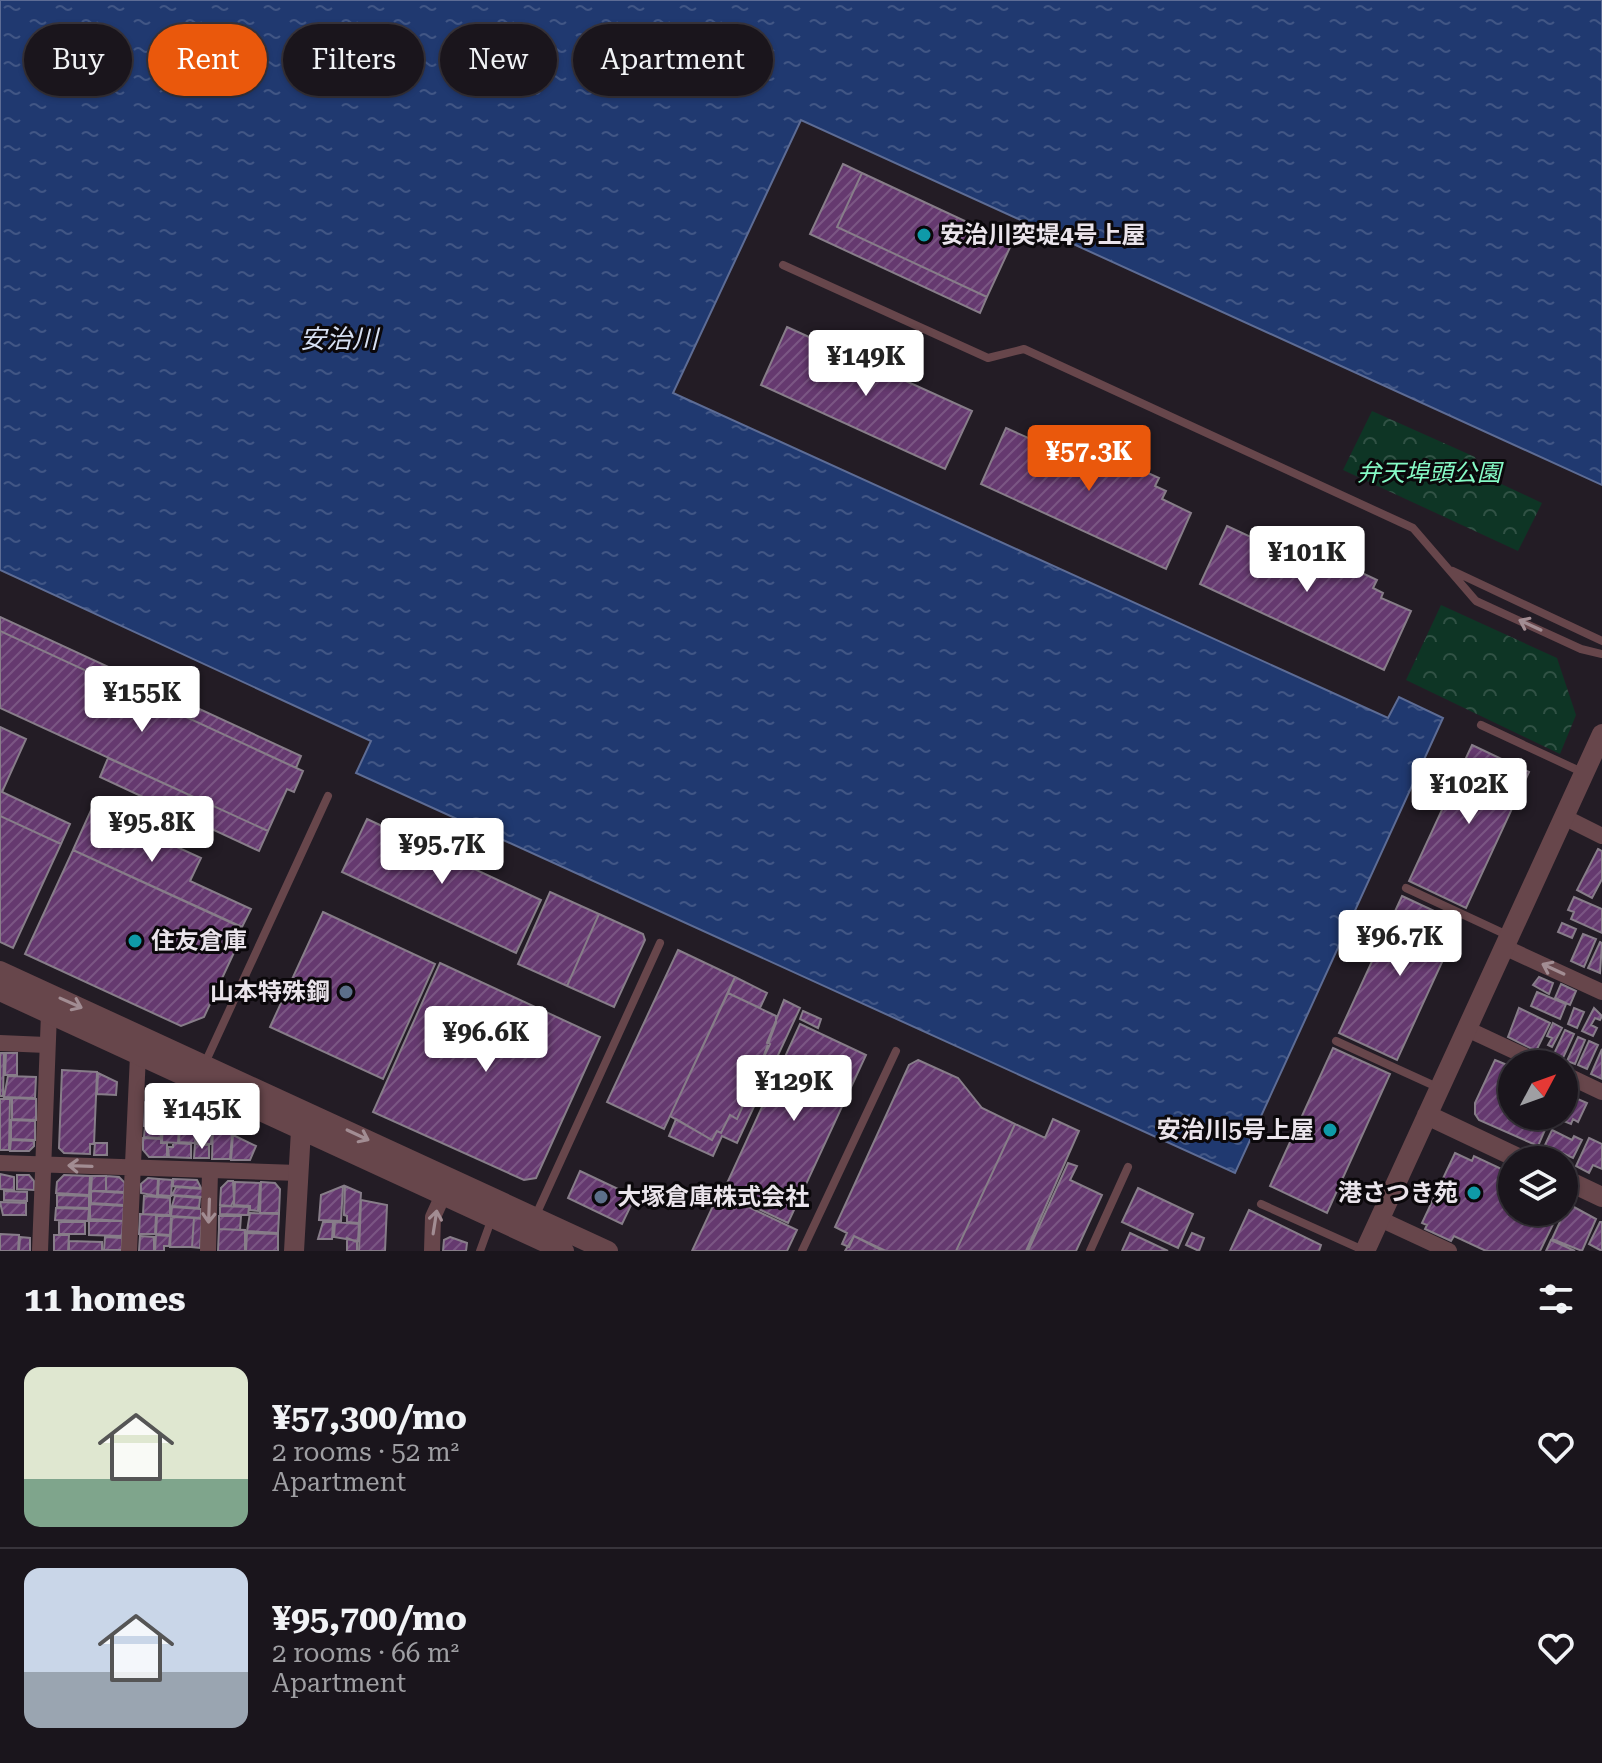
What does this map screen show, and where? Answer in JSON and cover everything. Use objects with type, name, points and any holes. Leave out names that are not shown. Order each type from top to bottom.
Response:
[{"type":"street","points":[[1365,1251],[1602,734]]},
{"type":"street","points":[[1564,817],[1602,836]]},
{"type":"street","points":[[1507,941],[1602,992]]},
{"type":"street","points":[[0,971],[204,1064],[443,1195],[564,1251]]},
{"type":"street","points":[[0,991],[138,1055],[306,1121],[608,1251]]},
{"type":"street","points":[[40,1251],[49,1013]]},
{"type":"street","points":[[1467,1029],[1512,1050]]},
{"type":"street","points":[[0,1043],[46,1045]]},
{"type":"street","points":[[129,1251],[138,1055]]},
{"type":"street","points":[[1578,1081],[1602,1092]]},
{"type":"street","points":[[1427,1115],[1498,1149]]},
{"type":"street","points":[[294,1251],[298,1173],[306,1121]]},
{"type":"street","points":[[0,1163],[298,1173]]},
{"type":"street","points":[[208,1251],[210,1171]]},
{"type":"street","points":[[1578,1186],[1602,1197]]},
{"type":"street","points":[[432,1251],[433,1217],[443,1195]]},
{"type":"street","points":[[1380,1219],[1449,1251]]},
{"type":"lane","points":[[783,265],[988,358],[1024,349],[1413,528],[1476,601],[1581,649],[1602,654]]},
{"type":"lane","points":[[1449,570],[1602,641]]},
{"type":"lane","points":[[1481,725],[1584,773]]},
{"type":"lane","points":[[204,1064],[328,796]]},
{"type":"lane","points":[[1406,888],[1507,941]]},
{"type":"lane","points":[[535,1218],[660,943]]},
{"type":"lane","points":[[1336,1041],[1440,1088]]},
{"type":"lane","points":[[802,1251],[896,1051]]},
{"type":"lane","points":[[1090,1251],[1128,1167]]},
{"type":"lane","points":[[1261,1204],[1365,1251]]},
{"type":"lane","points":[[480,1251],[492,1218]]},
{"type":"green space","name":"弁天埠頭公園","points":[[1372,411],[1475,457],[1482,475],[1542,503],[1518,551],[1343,470]]},
{"type":"green space","points":[[1441,605],[1557,658],[1576,715],[1560,754],[1406,680]]},
{"type":"water","name":"安治川","points":[[0,0],[1602,0],[1602,485],[801,120],[673,393],[1388,718],[1399,697],[1443,718],[1235,1173],[356,773],[371,741],[0,570]]},
{"type":"building","points":[[843,164],[862,173],[837,227],[987,297],[980,313],[810,234]]},
{"type":"building","name":"安治川突堤4号上屋","points":[[862,173],[1012,243],[987,297],[837,227]]},
{"type":"building","points":[[787,327],[972,411],[945,469],[761,385]]},
{"type":"building","points":[[1006,428],[1035,441],[1038,433],[1048,438],[1052,429],[1159,478],[1155,486],[1166,491],[1162,499],[1191,513],[1166,569],[981,484]]},
{"type":"building","points":[[1227,526],[1255,539],[1257,534],[1269,540],[1273,531],[1377,580],[1373,588],[1383,593],[1381,598],[1411,611],[1384,670],[1200,584]]},
{"type":"building","points":[[0,617],[301,756],[296,768],[0,631]]},
{"type":"building","points":[[0,631],[303,771],[294,792],[287,789],[268,831],[0,708]]},
{"type":"building","points":[[0,727],[26,739],[2,792],[70,824],[61,844],[0,816]]},
{"type":"building","points":[[1472,745],[1529,772],[1466,908],[1409,881]]},
{"type":"building","points":[[108,758],[268,831],[259,851],[100,777]]},
{"type":"building","points":[[92,808],[201,858],[190,881],[251,909],[242,927],[73,850]]},
{"type":"building","points":[[0,816],[61,844],[13,948],[0,942]]},
{"type":"building","points":[[367,819],[541,900],[516,953],[342,872]]},
{"type":"building","points":[[1598,849],[1602,851],[1602,879],[1592,898],[1577,890]]},
{"type":"building","name":"住友倉庫","points":[[73,850],[245,929],[204,1017],[181,1026],[25,954]]},
{"type":"building","points":[[550,892],[599,914],[567,986],[518,964]]},
{"type":"building","points":[[1402,896],[1460,923],[1397,1060],[1339,1033]]},
{"type":"building","points":[[1574,897],[1602,909],[1602,933],[1571,919],[1574,912],[1568,910]]},
{"type":"building","points":[[323,912],[435,964],[383,1079],[270,1027]]},
{"type":"building","points":[[599,914],[643,934],[645,940],[614,1007],[567,986]]},
{"type":"building","points":[[1562,923],[1576,929],[1572,938],[1558,932]]},
{"type":"building","points":[[1583,934],[1596,939],[1584,967],[1571,961]]},
{"type":"building","points":[[1602,943],[1600,973],[1588,968]]},
{"type":"building","points":[[678,950],[735,977],[664,1129],[607,1102]]},
{"type":"building","points":[[440,963],[600,1037],[536,1178],[524,1180],[373,1112]]},
{"type":"building","points":[[735,977],[767,993],[760,1008],[728,993]]},
{"type":"building","points":[[1539,977],[1553,983],[1549,994],[1533,985]]},
{"type":"building","points":[[1561,984],[1576,991],[1570,1005],[1555,998]]},
{"type":"building","points":[[1537,992],[1566,1004],[1560,1019],[1531,1006]]},
{"type":"building","points":[[728,993],[776,1016],[776,1023],[761,1063],[757,1061],[741,1096],[746,1099],[737,1119],[730,1115],[721,1133],[717,1131],[712,1140],[670,1116]]},
{"type":"building","points":[[784,1000],[800,1008],[737,1143],[722,1136],[713,1156],[669,1136],[676,1119],[712,1140],[717,1131],[721,1133],[730,1115],[737,1119],[746,1099],[741,1096],[757,1061],[761,1063],[770,1044],[767,1043]]},
{"type":"building","points":[[1519,1008],[1550,1023],[1536,1050],[1508,1037]]},
{"type":"building","points":[[1574,1008],[1584,1012],[1577,1028],[1568,1024]]},
{"type":"building","points":[[1594,1008],[1602,1016],[1600,1020],[1595,1018],[1591,1025],[1597,1028],[1593,1036],[1582,1031]]},
{"type":"building","points":[[803,1011],[821,1019],[818,1028],[800,1019]]},
{"type":"building","points":[[1553,1023],[1562,1028],[1552,1047],[1548,1045],[1552,1038],[1547,1036]]},
{"type":"building","points":[[800,1024],[866,1055],[788,1223],[723,1192]]},
{"type":"building","points":[[1565,1030],[1574,1034],[1567,1050],[1556,1050]]},
{"type":"building","points":[[1578,1037],[1585,1040],[1578,1057],[1578,1050],[1572,1050]]},
{"type":"building","points":[[1589,1041],[1598,1045],[1587,1069],[1578,1065]]},
{"type":"building","name":"安治川5号上屋","points":[[1333,1048],[1390,1074],[1327,1213],[1270,1186]]},
{"type":"building","points":[[1602,1049],[1602,1079],[1591,1074]]},
{"type":"building","points":[[0,1053],[4,1053],[3,1096],[0,1096]]},
{"type":"building","points":[[6,1053],[17,1053],[17,1075],[5,1075]]},
{"type":"building","points":[[918,1060],[958,1078],[982,1108],[1015,1124],[956,1251],[883,1251],[854,1236],[849,1247],[842,1244],[847,1233],[835,1227],[909,1065]]},
{"type":"building","points":[[1495,1060],[1498,1061],[1498,1128],[1479,1120],[1475,1114],[1475,1103]]},
{"type":"building","points":[[62,1070],[97,1072],[94,1144],[90,1144],[90,1154],[64,1153],[59,1148]]},
{"type":"building","points":[[98,1073],[117,1082],[116,1095],[97,1094]]},
{"type":"building","points":[[8,1076],[36,1077],[35,1098],[4,1097]]},
{"type":"building","points":[[12,1098],[36,1099],[36,1120],[12,1119]]},
{"type":"building","points":[[152,1098],[163,1102],[162,1127],[144,1126],[145,1102]]},
{"type":"building","points":[[0,1099],[10,1099],[9,1150],[0,1150]]},
{"type":"building","points":[[1578,1099],[1587,1103],[1578,1122]]},
{"type":"building","points":[[164,1103],[180,1111],[178,1143],[162,1142]]},
{"type":"building","points":[[181,1111],[197,1118],[195,1143],[179,1142]]},
{"type":"building","points":[[197,1118],[212,1125],[211,1144],[196,1143]]},
{"type":"building","points":[[1053,1119],[1079,1131],[1026,1251],[956,1251],[1015,1124],[1045,1138]]},
{"type":"building","points":[[11,1120],[35,1121],[35,1140],[11,1139]]},
{"type":"building","points":[[213,1125],[232,1135],[230,1159],[212,1159]]},
{"type":"building","points":[[145,1127],[161,1127],[161,1138],[144,1137]]},
{"type":"building","points":[[1502,1130],[1545,1130],[1538,1146]]},
{"type":"building","points":[[1552,1130],[1572,1140],[1574,1136],[1582,1140],[1578,1148],[1545,1145]]},
{"type":"building","points":[[233,1135],[256,1146],[250,1160],[231,1160]]},
{"type":"building","points":[[143,1138],[161,1139],[161,1143],[167,1143],[167,1157],[149,1157],[143,1150]]},
{"type":"building","points":[[1589,1138],[1602,1144],[1602,1169],[1593,1165],[1589,1173],[1578,1167]]},
{"type":"building","points":[[11,1140],[34,1141],[34,1146],[29,1151],[10,1151]]},
{"type":"building","points":[[95,1143],[107,1143],[107,1155],[94,1155]]},
{"type":"building","points":[[173,1143],[191,1144],[191,1158],[169,1157],[168,1147],[173,1147]]},
{"type":"building","points":[[195,1144],[209,1145],[209,1158],[194,1158]]},
{"type":"building","name":"港さつき苑","points":[[1455,1153],[1472,1161],[1474,1156],[1498,1167],[1498,1226],[1552,1226],[1540,1251],[1486,1251],[1454,1236],[1451,1241],[1425,1229],[1427,1225],[1422,1223]]},
{"type":"building","points":[[1068,1163],[1077,1166],[1070,1180],[1102,1195],[1076,1251],[1028,1251]]},
{"type":"building","points":[[580,1171],[635,1197],[622,1224],[568,1198]]},
{"type":"building","points":[[0,1174],[14,1177],[14,1190],[0,1189]]},
{"type":"building","points":[[17,1175],[29,1175],[34,1181],[34,1190],[17,1189]]},
{"type":"building","points":[[64,1175],[90,1176],[89,1195],[56,1193],[57,1182]]},
{"type":"building","points":[[92,1176],[106,1176],[106,1191],[91,1191]]},
{"type":"building","points":[[106,1176],[119,1177],[125,1183],[124,1192],[106,1191]]},
{"type":"building","points":[[148,1178],[158,1179],[157,1196],[141,1193],[141,1184]]},
{"type":"building","points":[[159,1179],[172,1180],[171,1196],[158,1195]]},
{"type":"building","points":[[173,1179],[197,1180],[201,1188],[173,1186]]},
{"type":"building","points":[[228,1181],[233,1181],[234,1200],[231,1206],[220,1205],[221,1188]]},
{"type":"building","points":[[235,1182],[260,1183],[258,1211],[250,1210],[250,1206],[234,1205]]},
{"type":"building","points":[[261,1182],[275,1183],[280,1189],[279,1213],[260,1213]]},
{"type":"building","points":[[343,1186],[341,1221],[319,1220],[321,1195]]},
{"type":"building","points":[[345,1186],[361,1193],[359,1223],[347,1222],[344,1215]]},
{"type":"building","points":[[176,1187],[203,1189],[203,1197],[172,1195]]},
{"type":"building","points":[[1138,1188],[1193,1214],[1178,1248],[1122,1222]]},
{"type":"building","points":[[4,1191],[27,1192],[27,1201],[4,1200]]},
{"type":"building","points":[[91,1191],[124,1193],[124,1205],[91,1203]]},
{"type":"building","points":[[719,1193],[797,1230],[787,1251],[692,1251]]},
{"type":"building","points":[[57,1195],[89,1196],[89,1208],[57,1207]]},
{"type":"building","points":[[144,1196],[170,1198],[170,1215],[143,1214]]},
{"type":"building","points":[[175,1196],[200,1198],[199,1208],[172,1206]]},
{"type":"building","points":[[361,1200],[387,1205],[385,1251],[359,1251]]},
{"type":"building","points":[[0,1202],[26,1203],[26,1215],[3,1215]]},
{"type":"building","points":[[90,1204],[124,1206],[123,1221],[90,1219]]},
{"type":"building","points":[[220,1206],[249,1207],[248,1215],[220,1214]]},
{"type":"building","points":[[172,1207],[201,1209],[201,1218],[171,1216]]},
{"type":"building","points":[[56,1208],[89,1209],[88,1221],[55,1220]]},
{"type":"building","points":[[1578,1209],[1596,1219],[1582,1251],[1552,1239],[1558,1226],[1578,1226]]},
{"type":"building","points":[[1249,1210],[1321,1245],[1319,1251],[1230,1251]]},
{"type":"building","points":[[250,1213],[279,1214],[278,1233],[247,1231]]},
{"type":"building","points":[[140,1214],[156,1215],[155,1234],[139,1234]]},
{"type":"building","points":[[157,1216],[171,1216],[170,1235],[156,1234]]},
{"type":"building","points":[[219,1216],[241,1216],[240,1230],[219,1229]]},
{"type":"building","points":[[172,1217],[194,1218],[192,1247],[170,1247]]},
{"type":"building","points":[[194,1218],[202,1219],[200,1248],[192,1247]]},
{"type":"building","points":[[89,1221],[123,1221],[122,1236],[89,1235]]},
{"type":"building","points":[[59,1222],[85,1222],[85,1234],[59,1234]]},
{"type":"building","points":[[323,1222],[333,1222],[332,1239],[318,1239]]},
{"type":"building","points":[[335,1222],[359,1224],[358,1241],[334,1237]]},
{"type":"building","points":[[1602,1222],[1602,1251],[1589,1244]]},
{"type":"building","points":[[219,1229],[245,1230],[245,1251],[218,1251]]},
{"type":"building","points":[[247,1233],[278,1234],[278,1251],[246,1251]]},
{"type":"building","points":[[1130,1233],[1168,1251],[1122,1251]]},
{"type":"building","points":[[1192,1233],[1204,1238],[1199,1251],[1186,1245]]},
{"type":"building","points":[[0,1234],[19,1235],[18,1251],[0,1251]]},
{"type":"building","points":[[54,1235],[69,1235],[68,1251],[54,1251]]},
{"type":"building","points":[[156,1235],[170,1236],[169,1246],[164,1246],[164,1251],[155,1251]]},
{"type":"building","points":[[140,1236],[154,1237],[154,1251],[139,1251]]},
{"type":"building","points":[[854,1236],[884,1250],[845,1251]]},
{"type":"building","points":[[20,1237],[30,1238],[30,1251],[19,1251]]},
{"type":"building","points":[[105,1237],[122,1238],[122,1250],[104,1250]]},
{"type":"building","points":[[450,1237],[467,1243],[466,1251],[443,1251],[444,1240]]},
{"type":"building","points":[[347,1238],[357,1242],[357,1251],[347,1251]]},
{"type":"building","points":[[1551,1240],[1575,1251],[1546,1251]]},
{"type":"building","points":[[69,1241],[102,1242],[102,1251],[69,1251]]},
{"type":"place","name":"安治川突堤4号上屋","points":[[924,235]]},
{"type":"place","name":"住友倉庫","points":[[135,941]]},
{"type":"place","name":"山本特殊鋼","points":[[346,992]]},
{"type":"place","name":"安治川5号上屋","points":[[1330,1130]]},
{"type":"place","name":"港さつき苑","points":[[1474,1193]]},
{"type":"place","name":"大塚倉庫株式会社","points":[[601,1197]]}]
